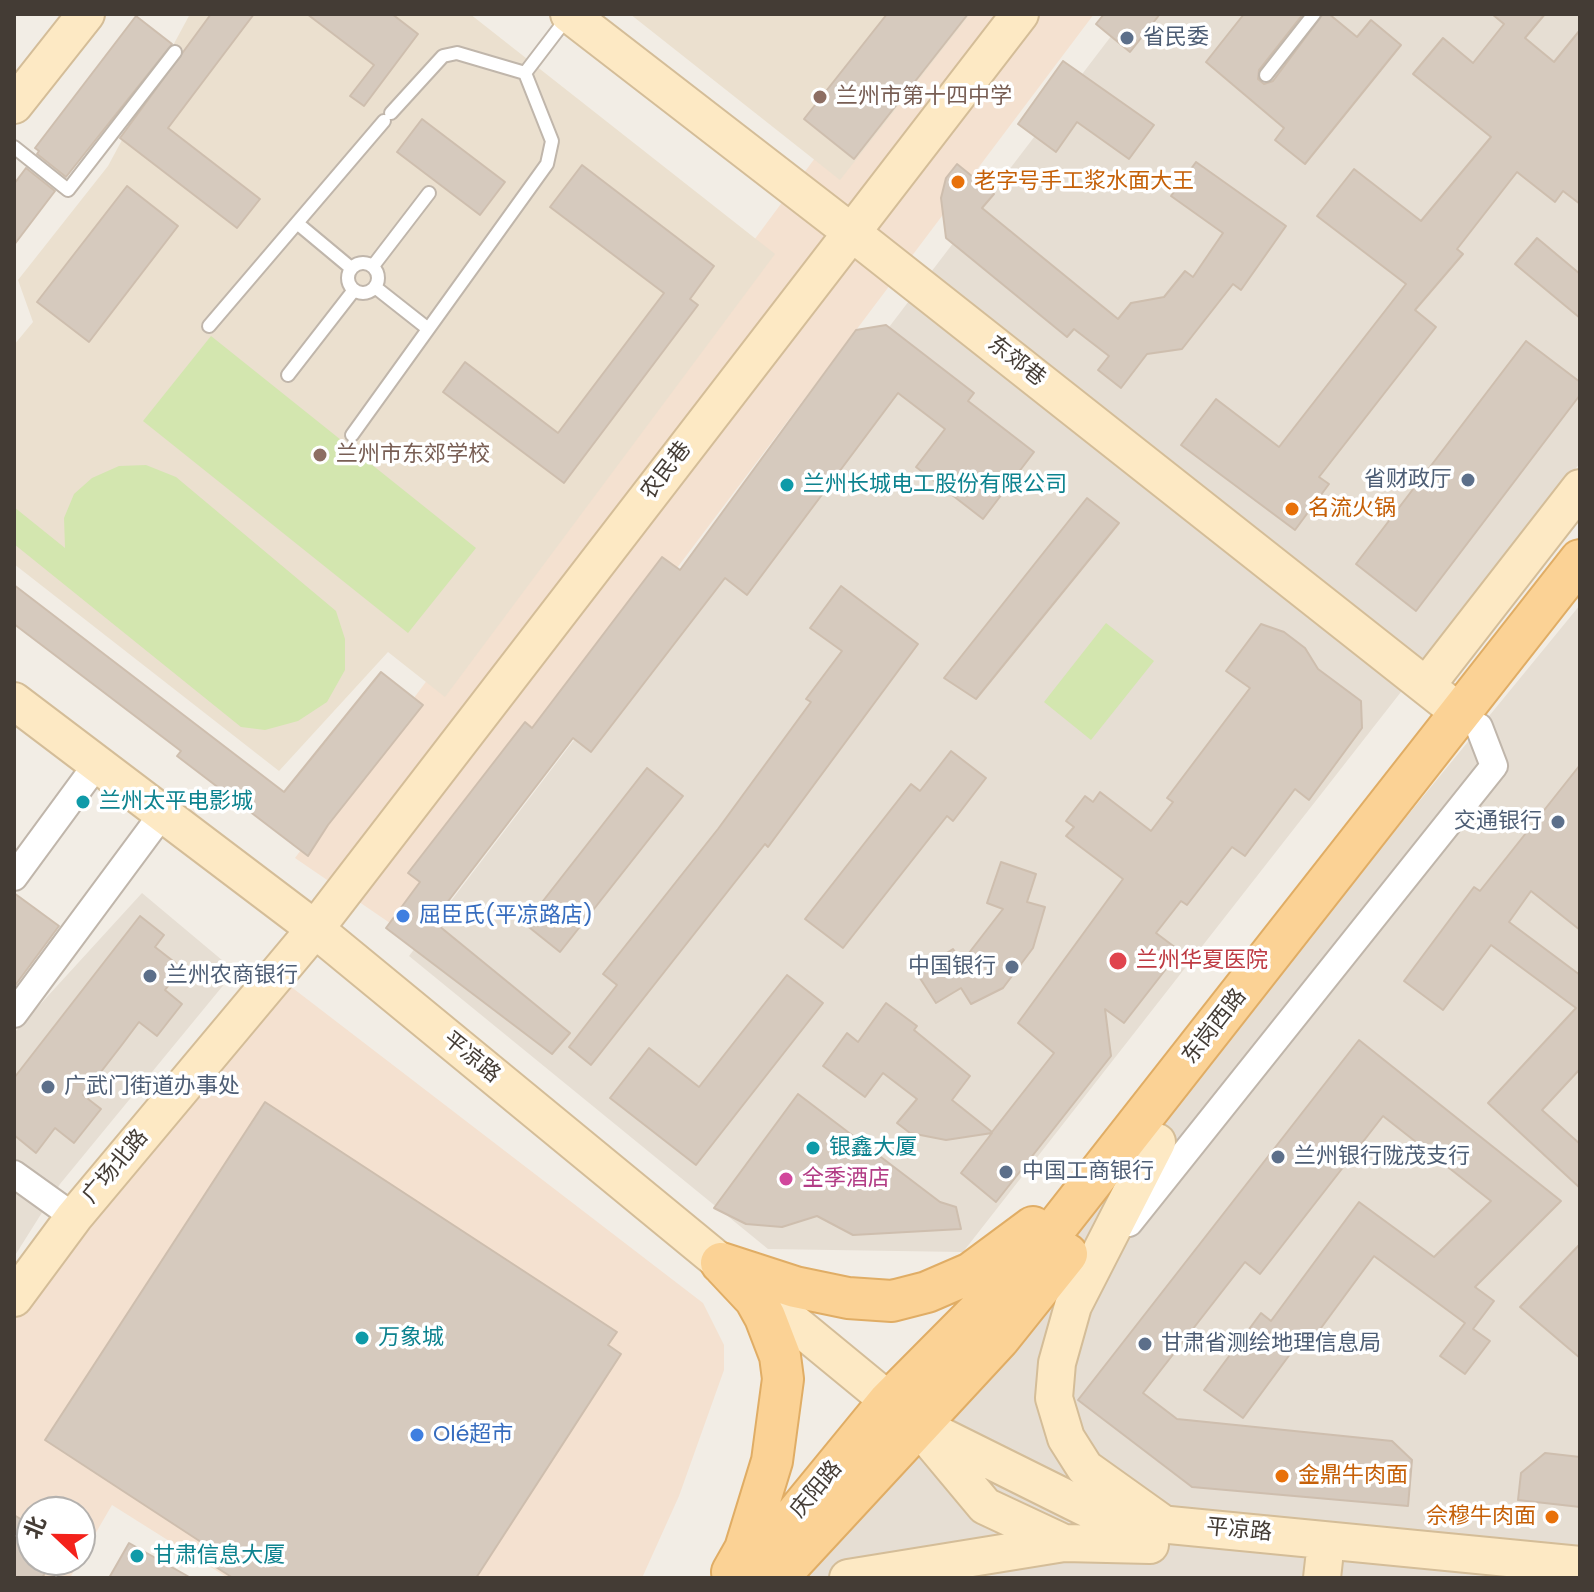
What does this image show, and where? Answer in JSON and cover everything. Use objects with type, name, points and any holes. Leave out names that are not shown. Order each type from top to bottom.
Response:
[{"type":"main road","name":"东岗西路","points":[[904,1413],[1037,1252],[1147,1134],[1470,720],[1580,560]]},
{"type":"main road","name":"东岗西路","points":[[1470,720],[1580,599]]},
{"type":"main road","points":[[721,1263],[766,1280],[848,1298],[892,1301],[927,1292],[971,1273],[1022,1237],[1147,1134]]},
{"type":"main road","points":[[721,1263],[755,1299],[765,1317],[780,1356],[783,1379],[768,1474],[745,1549],[728,1578]]},
{"type":"main road","name":"庆阳路","points":[[744,1578],[904,1413]]},
{"type":"main road","name":"庆阳路","points":[[779,1578],[904,1413]]},
{"type":"street","points":[[14,105],[86,14]]},
{"type":"street","name":"东郊巷","points":[[569,14],[1470,720]]},
{"type":"street","name":"农民巷","points":[[315,929],[1020,14]]},
{"type":"street","points":[[1426,686],[1580,488]]},
{"type":"street","name":"平凉路","points":[[14,701],[315,929],[904,1413],[985,1506],[1064,1543],[1162,1545],[1323,1569],[1471,1578]]},
{"type":"street","points":[[1094,1267],[1494,766],[1470,720]]},
{"type":"street","points":[[14,877],[97,764]]},
{"type":"street","points":[[14,1014],[163,813]]},
{"type":"street","name":"广场北路","points":[[14,1298],[74,1217],[315,929]]},
{"type":"street","points":[[1147,1134],[1094,1267],[1073,1306],[1060,1349],[1054,1398],[1066,1438],[1085,1468],[1163,1524]]},
{"type":"street","points":[[14,1174],[74,1217]]},
{"type":"street","name":"平凉路","points":[[904,1413],[1108,1519],[1580,1565]]},
{"type":"street","points":[[848,1578],[1064,1543]]},
{"type":"lane","points":[[525,73],[569,14]]},
{"type":"lane","points":[[1266,75],[1314,14]]},
{"type":"lane","points":[[14,147],[68,190],[175,52]]},
{"type":"lane","points":[[209,326],[443,56],[457,53],[525,73]]},
{"type":"lane","points":[[352,435],[547,164],[552,141],[525,73]]},
{"type":"lane","points":[[373,266],[429,193]]},
{"type":"lane","points":[[297,223],[351,268]]},
{"type":"lane","points":[[361,263],[373,266],[378,276],[375,287],[365,293],[354,290],[348,280],[351,268],[361,263]]},
{"type":"lane","points":[[375,287],[427,328]]},
{"type":"lane","points":[[288,375],[354,290]]},
{"type":"shaded area","name":"兰州市东郊学校","points":[[190,14],[470,14],[775,254],[445,697],[388,652],[279,771],[14,564],[14,345],[33,322],[18,280],[108,166]]},
{"type":"shaded area","name":"兰州市第十四中学","points":[[630,14],[970,14],[840,180]]},
{"type":"shaded area","points":[[922,14],[1094,14],[403,932],[295,858]]},
{"type":"shaded area","points":[[1128,14],[1580,14],[1580,463],[963,1252],[768,1249],[409,956]]},
{"type":"shaded area","points":[[1580,605],[1580,1578],[783,1578]]},
{"type":"shaded area","points":[[142,893],[235,971],[60,1184],[14,1257],[14,1033]]},
{"type":"shaded area","points":[[290,986],[703,1303],[724,1345],[724,1370],[679,1496],[642,1578],[228,1578],[112,1505],[96,1533],[96,1496],[16,1496],[16,1576],[71,1576],[14,1578],[14,1320],[27,1296]]},
{"type":"green space","points":[[211,336],[476,548],[408,633],[143,421]]},
{"type":"green space","points":[[146,465],[176,477],[336,611],[345,639],[345,670],[327,702],[298,721],[265,730],[241,727],[14,544],[14,507],[65,548],[64,518],[74,494],[92,478],[119,466]]},
{"type":"green space","points":[[1106,623],[1154,661],[1091,740],[1044,702]]},
{"type":"building","points":[[211,14],[254,14],[168,128],[260,199],[237,228],[120,138]]},
{"type":"building","points":[[307,14],[392,14],[418,34],[364,106],[350,96],[374,65]]},
{"type":"building","points":[[887,14],[968,14],[854,159],[804,119]]},
{"type":"building","name":"省民委","points":[[1104,14],[1160,14],[1130,52],[1096,24]]},
{"type":"building","points":[[1244,14],[1303,14],[1259,70],[1258,79],[1264,84],[1273,81],[1323,14],[1329,14],[1357,37],[1371,20],[1401,45],[1305,164],[1275,140],[1284,128],[1206,62]]},
{"type":"building","points":[[1492,14],[1545,14],[1525,38],[1554,62],[1580,30],[1580,204],[1563,191],[1555,202],[1517,172],[1457,249],[1463,254],[1415,310],[1436,327],[1319,477],[1329,484],[1295,530],[1181,445],[1216,399],[1279,447],[1406,284],[1317,216],[1354,169],[1421,221],[1491,137],[1413,74],[1443,38],[1473,63],[1504,24]]},
{"type":"building","points":[[136,16],[172,44],[66,177],[37,154],[39,151],[35,148]]},
{"type":"building","points":[[1063,61],[1154,125],[1129,159],[1077,122],[1056,152],[1018,124]]},
{"type":"building","points":[[422,119],[505,182],[480,215],[397,152]]},
{"type":"building","points":[[1196,162],[1286,226],[1241,290],[1233,284],[1182,349],[1147,354],[1121,388],[1098,370],[1109,356],[1074,329],[1067,337],[946,238],[941,198],[946,178],[957,164],[994,194],[982,208],[1118,319],[1131,303],[1164,297],[1185,271],[1193,277],[1223,233],[1171,196]]},
{"type":"building","points":[[582,165],[714,266],[690,299],[698,305],[564,483],[443,392],[465,362],[558,433],[664,293],[550,207]]},
{"type":"building","points":[[26,168],[55,191],[14,245],[14,184]]},
{"type":"building","points":[[127,186],[178,226],[89,342],[37,302]]},
{"type":"building","points":[[1537,238],[1580,274],[1580,318],[1515,264]]},
{"type":"building","points":[[886,325],[974,393],[968,401],[1034,452],[983,519],[916,467],[945,429],[898,393],[747,595],[725,578],[591,752],[573,738],[433,921],[570,1033],[552,1054],[386,928],[420,882],[408,873],[525,722],[532,728],[662,557],[680,570],[856,330]]},
{"type":"building","name":"省财政厅","points":[[1526,341],[1580,382],[1580,395],[1416,611],[1356,564]]},
{"type":"building","points":[[1087,498],[1119,523],[976,699],[944,678]]},
{"type":"building","points":[[14,585],[284,792],[381,672],[423,705],[328,825],[308,856],[177,756],[181,751],[14,624]]},
{"type":"building","points":[[841,586],[918,644],[768,847],[765,844],[591,1065],[569,1047],[617,985],[603,974],[718,829],[811,702],[806,699],[842,651],[810,628]]},
{"type":"building","points":[[1261,624],[1284,632],[1305,648],[1318,669],[1361,701],[1362,728],[1309,800],[1295,789],[1245,856],[1232,847],[1187,905],[1181,901],[1156,933],[1180,951],[1124,1023],[1105,1009],[1111,1056],[996,1202],[961,1173],[992,1133],[946,1140],[910,1133],[897,1123],[917,1099],[883,1073],[865,1097],[823,1066],[847,1033],[858,1042],[886,1003],[917,1026],[914,1030],[970,1076],[952,1100],[992,1132],[1054,1053],[1018,1023],[1123,879],[1066,836],[1074,827],[1066,821],[1085,796],[1093,802],[1100,792],[1151,831],[1173,802],[1167,798],[1250,688],[1226,671]]},
{"type":"building","points":[[951,751],[986,778],[953,821],[947,816],[843,948],[805,919],[911,784],[920,791]]},
{"type":"building","points":[[1580,765],[1580,930],[1531,891],[1509,922],[1580,975],[1580,1069],[1542,1110],[1580,1144],[1580,1188],[1488,1103],[1576,1008],[1491,945],[1443,1010],[1404,981],[1474,887],[1480,891]]},
{"type":"building","points":[[647,768],[683,796],[560,952],[525,924]]},
{"type":"building","points":[[1001,862],[1036,874],[1027,902],[1045,907],[1033,948],[1003,988],[971,1004],[961,988],[936,1003],[916,972],[953,949],[962,962],[1003,909],[987,903]]},
{"type":"building","points":[[14,893],[59,926],[14,987]]},
{"type":"building","points":[[140,916],[164,935],[155,947],[182,968],[165,990],[182,1004],[157,1036],[139,1022],[83,1095],[101,1109],[74,1143],[55,1128],[36,1153],[14,1135],[14,1078]]},
{"type":"building","points":[[787,975],[823,1003],[696,1165],[610,1098],[649,1048],[699,1087]]},
{"type":"building","points":[[1359,1040],[1561,1201],[1475,1287],[1494,1301],[1473,1329],[1490,1341],[1465,1374],[1440,1356],[1465,1323],[1374,1256],[1307,1347],[1299,1342],[1243,1418],[1204,1390],[1261,1313],[1271,1321],[1359,1202],[1434,1257],[1491,1201],[1383,1116],[1260,1274],[1245,1262],[1143,1393],[1177,1419],[1392,1441],[1412,1460],[1408,1506],[1192,1487],[1078,1400]]},
{"type":"building","name":"银鑫大厦","points":[[798,1094],[940,1202],[956,1207],[961,1229],[853,1235],[817,1216],[782,1227],[746,1224],[714,1208]]},
{"type":"building","name":"万象城","points":[[265,1102],[617,1332],[608,1345],[621,1354],[476,1578],[233,1578],[194,1553],[201,1542],[45,1440]]},
{"type":"building","points":[[1580,1244],[1580,1358],[1520,1307]]},
{"type":"building","points":[[1545,1453],[1580,1457],[1580,1507],[1518,1500],[1521,1473]]},
{"type":"building","points":[[14,1515],[16,1576],[43,1576],[14,1578]]},
{"type":"building","name":"甘肃信息大厦","points":[[129,1543],[191,1578],[109,1578]]},
{"type":"place","name":"省民委","points":[[1127,38]]},
{"type":"place","name":"兰州市第十四中学","points":[[820,97]]},
{"type":"place","name":"老字号手工浆水面大王","points":[[958,182]]},
{"type":"place","name":"兰州市东郊学校","points":[[320,455]]},
{"type":"place","name":"省财政厅","points":[[1468,480]]},
{"type":"place","name":"兰州长城电工股份有限公司","points":[[787,485]]},
{"type":"place","name":"名流火锅","points":[[1292,509]]},
{"type":"place","name":"兰州太平电影城","points":[[83,802]]},
{"type":"place","name":"交通银行","points":[[1558,822]]},
{"type":"place","name":"屈臣氏(平凉路店)","points":[[403,916]]},
{"type":"place","name":"兰州华夏医院","points":[[1118,961]]},
{"type":"place","name":"中国银行","points":[[1012,967]]},
{"type":"place","name":"兰州农商银行","points":[[150,976]]},
{"type":"place","name":"广武门街道办事处","points":[[48,1087]]},
{"type":"place","name":"银鑫大厦","points":[[813,1148]]},
{"type":"place","name":"兰州银行陇茂支行","points":[[1278,1157]]},
{"type":"place","name":"中国工商银行","points":[[1006,1172]]},
{"type":"place","name":"全季酒店","points":[[786,1179]]},
{"type":"place","name":"万象城","points":[[362,1338]]},
{"type":"place","name":"甘肃省测绘地理信息局","points":[[1145,1344]]},
{"type":"place","name":"Olé超市","points":[[417,1435]]},
{"type":"place","name":"金鼎牛肉面","points":[[1282,1476]]},
{"type":"place","name":"佘穆牛肉面","points":[[1552,1517]]},
{"type":"place","name":"甘肃信息大厦","points":[[137,1556]]}]
